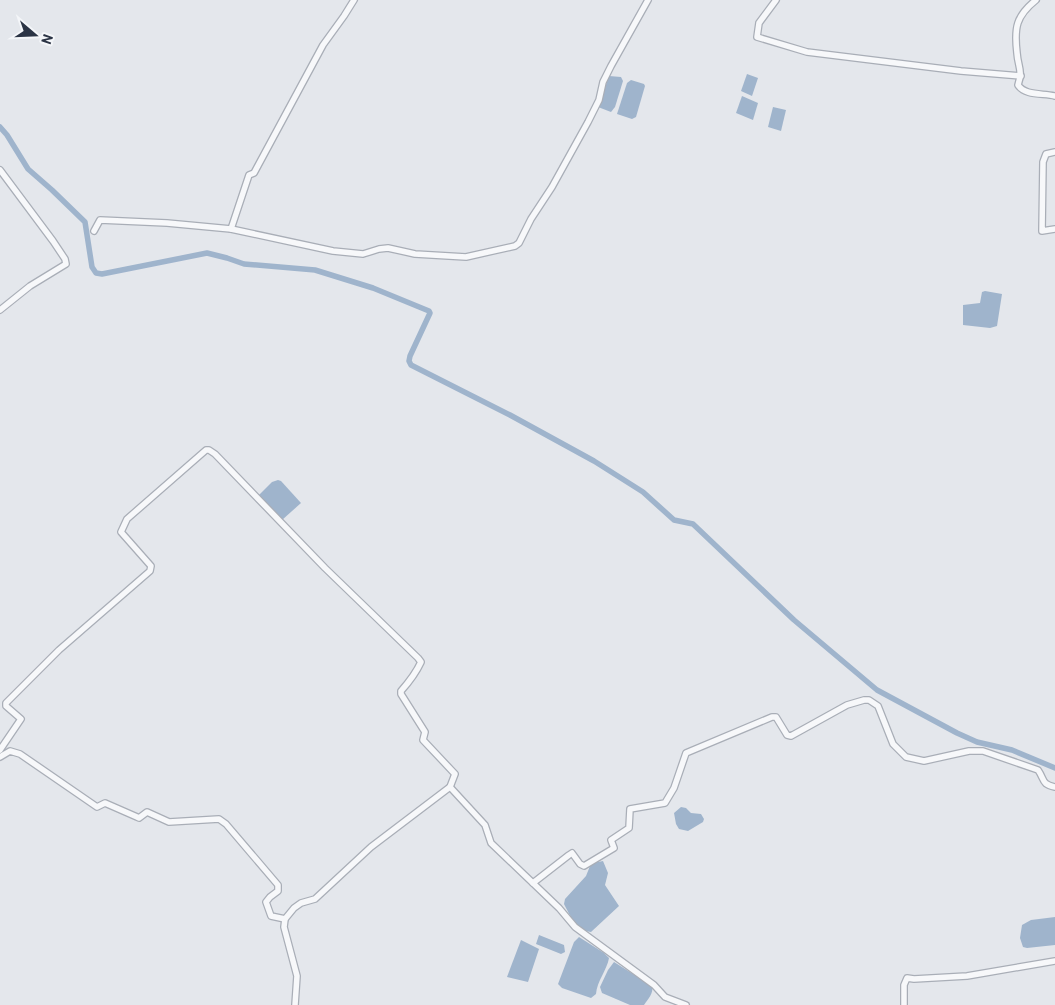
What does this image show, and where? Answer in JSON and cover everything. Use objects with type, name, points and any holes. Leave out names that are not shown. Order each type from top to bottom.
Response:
[{"type":"street","points":[[231,229],[249,175],[254,173],[323,45],[354,0]]},
{"type":"street","points":[[94,231],[100,220],[167,223],[231,229],[333,251],[363,254],[388,248],[415,254],[466,257],[515,246],[519,243],[531,219],[552,187],[588,122],[599,100],[603,82],[648,0]]},
{"type":"street","points":[[776,0],[759,23],[757,37],[807,52],[961,71],[1021,76]]},
{"type":"street","points":[[1036,0],[1021,14],[1017,22],[1016,54],[1021,76],[1018,85],[1026,92],[1055,96]]},
{"type":"street","points":[[1055,152],[1046,154],[1042,162],[1042,231],[1055,229]]},
{"type":"street","points":[[0,170],[53,241],[65,259],[66,264],[30,286],[0,310]]},
{"type":"street","points":[[0,750],[21,719],[6,706],[6,703],[59,650],[150,571],[151,566],[122,532],[127,519],[206,450],[209,450],[421,662],[416,672],[401,691],[401,694],[425,732],[423,740],[455,774],[450,787],[372,847],[315,899],[300,903],[285,919],[284,927],[297,976],[295,1005]]},
{"type":"street","points":[[533,883],[569,854],[572,853],[580,864],[584,866],[614,848],[611,840],[629,828],[630,809],[665,803],[674,788],[686,754],[772,717],[776,717],[787,735],[791,736],[847,705],[864,700],[873,702],[878,706],[893,744],[906,757],[924,761],[969,751],[983,751],[1038,770],[1042,780],[1046,784],[1055,787]]},
{"type":"street","points":[[0,757],[10,751],[20,754],[97,807],[105,803],[137,818],[147,812],[169,822],[219,819],[226,824],[278,885],[278,891],[266,902],[272,916],[285,919]]},
{"type":"street","points":[[450,787],[485,825],[491,843],[559,908],[575,927],[654,985],[665,997],[686,1005]]},
{"type":"street","points":[[904,1005],[904,984],[907,978],[967,976],[1055,961]]},
{"type":"water","points":[[747,74],[758,78],[752,96],[741,91]]},
{"type":"water","points":[[609,76],[621,77],[623,81],[615,107],[611,112],[598,107]]},
{"type":"water","points":[[631,80],[645,86],[636,117],[632,119],[617,114],[627,83]]},
{"type":"water","points":[[742,96],[758,103],[753,120],[736,113]]},
{"type":"water","points":[[773,107],[786,110],[781,131],[768,127]]},
{"type":"water","points":[[982,292],[1002,294],[997,326],[990,328],[963,325],[963,305],[980,303]]},
{"type":"water","points":[[278,480],[301,503],[282,520],[258,496],[272,482]]},
{"type":"water","points":[[681,807],[686,808],[691,813],[701,814],[704,819],[703,822],[688,831],[679,829],[674,813]]},
{"type":"water","points":[[603,861],[608,873],[605,885],[619,906],[591,932],[586,931],[571,918],[564,904],[565,899],[586,876],[593,863]]},
{"type":"water","points":[[1055,917],[1055,945],[1023,947],[1020,938],[1022,925],[1031,920]]},
{"type":"water","points":[[539,935],[564,945],[565,952],[561,954],[536,944]]},
{"type":"water","points":[[579,937],[609,958],[596,994],[591,998],[562,988],[558,984],[574,942]]},
{"type":"water","points":[[521,940],[539,949],[528,982],[507,977]]},
{"type":"water","points":[[614,962],[652,986],[651,994],[644,1005],[630,1005],[602,993],[600,987]]},
{"type":"waterway","points":[[0,127],[28,169],[85,222],[92,267],[96,273],[102,274],[207,253],[244,264],[315,270],[373,288],[429,311],[430,313],[410,356],[409,361],[411,365],[510,415],[594,461],[643,492],[674,520],[693,524],[794,620],[877,690],[977,742],[1012,750],[1055,768]]}]
